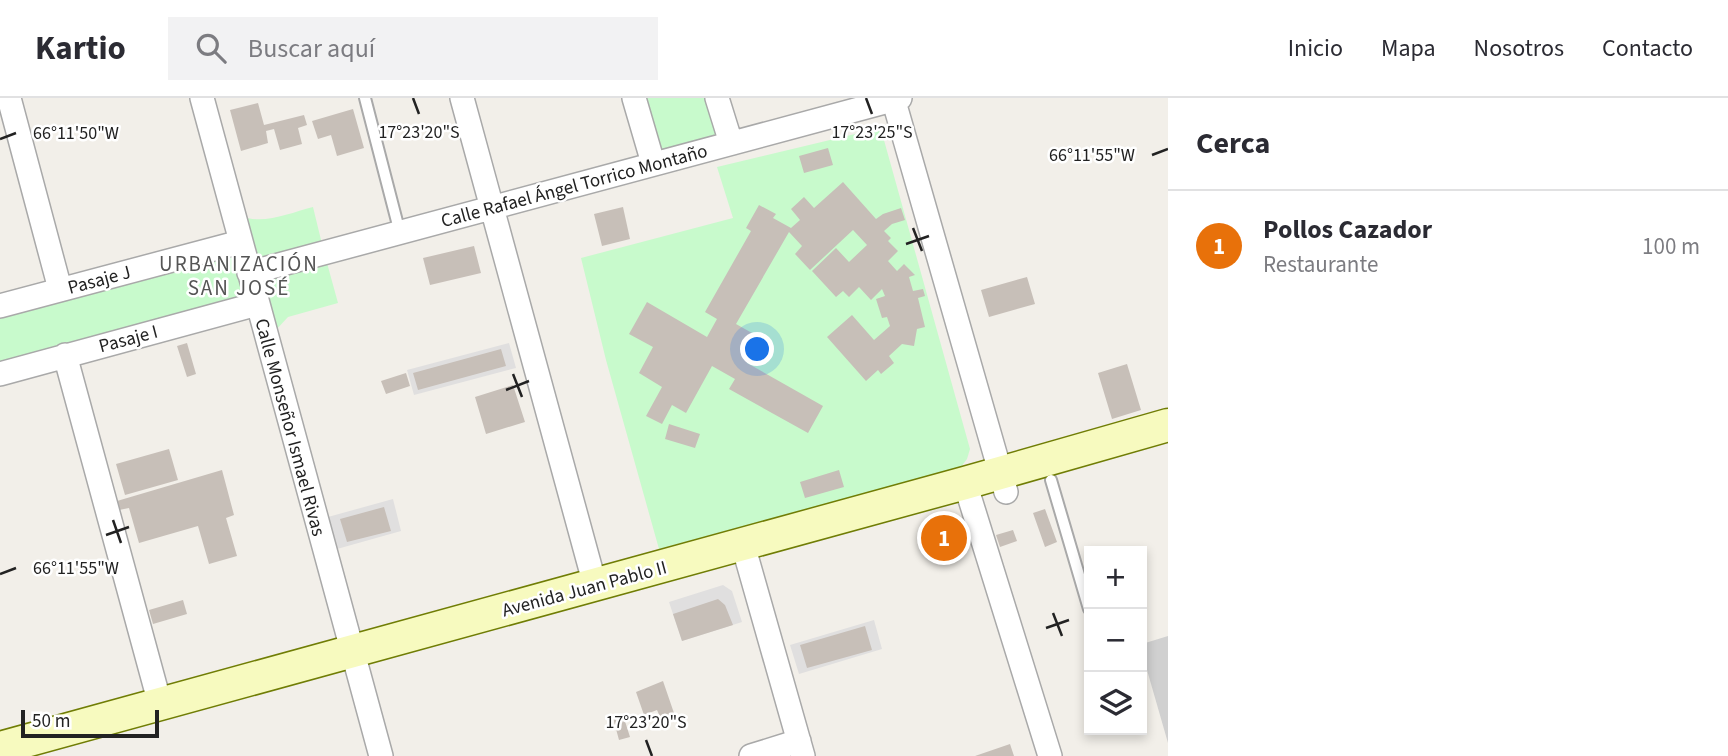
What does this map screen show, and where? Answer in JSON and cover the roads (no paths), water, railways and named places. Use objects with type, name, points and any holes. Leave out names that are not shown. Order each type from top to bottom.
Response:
[{"type":"street","points":[[9,98],[60,289]]},
{"type":"street","name":"Calle Monseñor Ismael Rivas","points":[[202,98],[381,756]]},
{"type":"street","points":[[462,98],[595,585]]},
{"type":"street","points":[[634,98],[653,163]]},
{"type":"street","points":[[718,98],[730,143]]},
{"type":"street","points":[[896,99],[1003,483]]},
{"type":"street","name":"Calle Rafael Ángel Torrico Montaño","points":[[248,273],[896,99]]},
{"type":"street","name":"Pasaje J","points":[[0,306],[240,242]]},
{"type":"street","name":"Pasaje I","points":[[0,374],[257,304]]},
{"type":"street","points":[[65,355],[160,704]]},
{"type":"street","name":"Avenida Juan Pablo II","points":[[0,748],[160,704],[355,662],[968,493],[1168,425]]},
{"type":"street","name":"Avenida Juan Pablo II","points":[[1003,483],[1051,480],[1168,447]]},
{"type":"street","points":[[968,493],[1051,756]]},
{"type":"street","points":[[746,554],[801,748],[751,756]]},
{"type":"street","name":"Avenida Juan Pablo II","points":[[45,756],[355,662],[595,585],[746,554]]},
{"type":"lane","points":[[365,98],[400,233]]},
{"type":"lane","points":[[1051,480],[1084,592]]},
{"type":"place","name":"Pollos Cazador","points":[[944,538]]},
{"type":"district","name":"URBANIZACIÓN SAN JOSÉ","points":[[239,276]]}]
